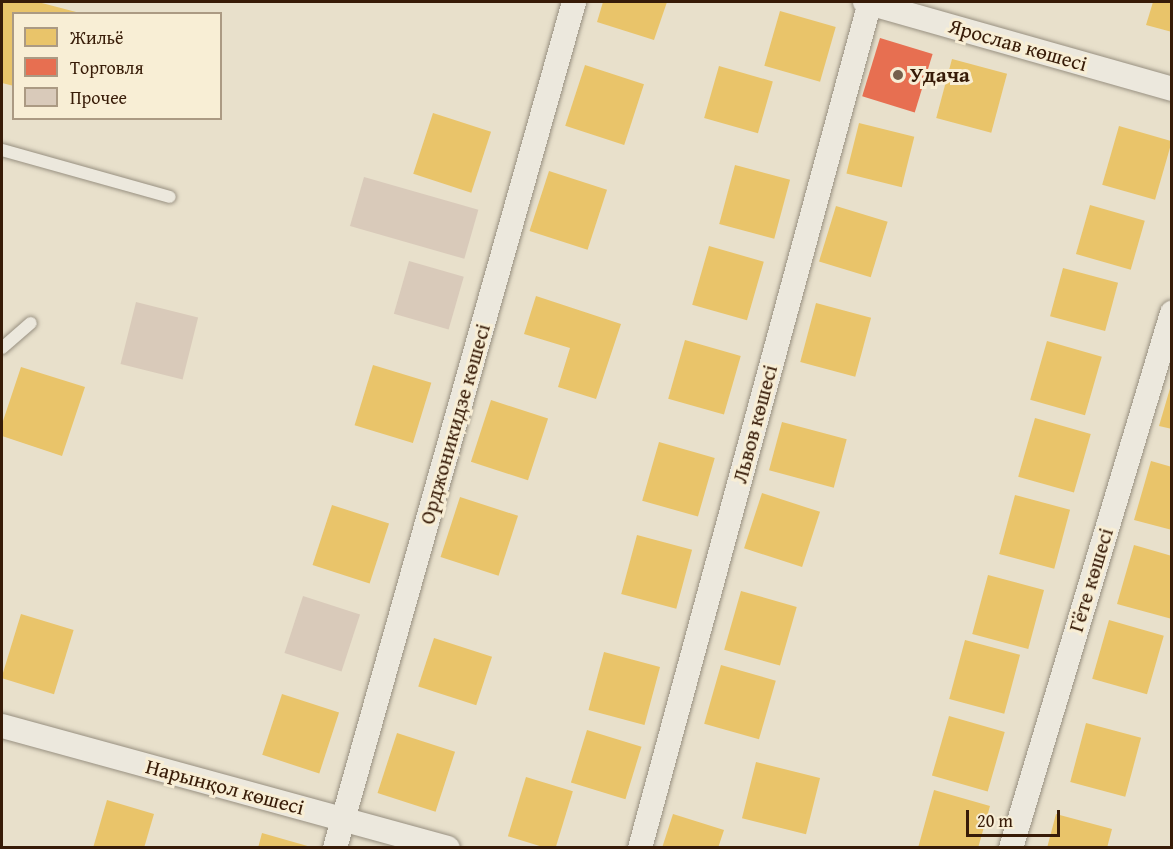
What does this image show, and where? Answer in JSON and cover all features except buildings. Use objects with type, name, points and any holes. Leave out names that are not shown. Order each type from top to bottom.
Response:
[{"type":"street","name":"Орджоникидзе көшесі","points":[[335,848],[574,2]]},
{"type":"street","name":"Ярослав көшесі","points":[[868,2],[1172,89]]},
{"type":"street","name":"Львов көшесі","points":[[640,848],[868,2]]},
{"type":"street","name":"Гёте көшесі","points":[[1011,848],[1172,313]]},
{"type":"street","name":"Нарынқол көшесі","points":[[2,726],[448,848]]},
{"type":"lane","points":[[2,150],[170,196]]},
{"type":"lane","points":[[2,348],[31,323]]},
{"type":"place","name":"Удача","points":[[898,75]]}]
